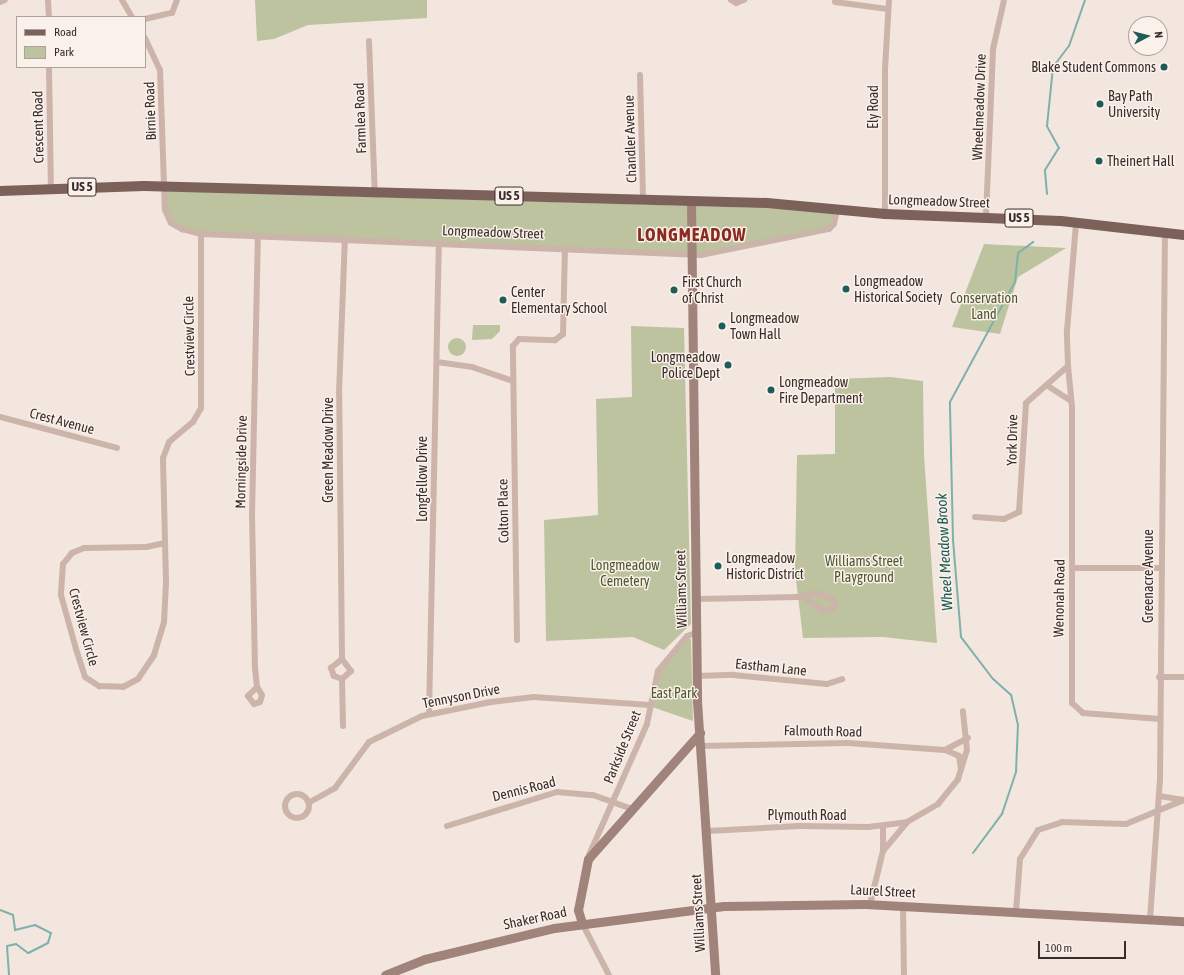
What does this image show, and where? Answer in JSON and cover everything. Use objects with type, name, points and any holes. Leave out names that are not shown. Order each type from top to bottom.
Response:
[{"type":"main road","name":"Longmeadow Street","points":[[0,191],[51,188],[165,187],[643,202],[767,203],[885,214],[986,217],[1076,223],[1184,235]]},
{"type":"main road","name":"Williams Street","points":[[691,202],[697,676],[713,907],[715,975]]},
{"type":"main road","points":[[588,859],[700,733]]},
{"type":"main road","name":"Shaker Road","points":[[389,974],[425,959],[582,923],[578,910],[588,859]]},
{"type":"main road","name":"Laurel Street","points":[[582,923],[713,907],[870,904],[1184,921]]},
{"type":"street","points":[[0,2],[5,0]]},
{"type":"street","points":[[48,0],[49,16]]},
{"type":"street","points":[[122,0],[131,16]]},
{"type":"street","points":[[146,19],[172,13],[176,0]]},
{"type":"street","points":[[731,0],[736,3],[744,0]]},
{"type":"street","name":"Ely Road","points":[[885,214],[885,69],[889,0]]},
{"type":"street","name":"Wheelmeadow Drive","points":[[986,217],[993,49],[1004,0]]},
{"type":"street","points":[[835,2],[888,9]]},
{"type":"street","name":"Birnie Road","points":[[146,40],[160,70],[165,187]]},
{"type":"street","name":"Farmlea Road","points":[[369,41],[375,194]]},
{"type":"street","name":"Crescent Road","points":[[49,68],[51,188]]},
{"type":"street","name":"Chandler Avenue","points":[[640,75],[643,202]]},
{"type":"street","name":"Longmeadow Street","points":[[165,187],[165,210],[172,223],[201,234],[692,254],[829,229],[834,224],[837,210]]},
{"type":"street","points":[[1068,366],[1067,331],[1076,223]]},
{"type":"street","name":"Greenacre Avenue","points":[[1150,919],[1159,810],[1160,568],[1165,232]]},
{"type":"street","name":"Crestview Circle","points":[[165,543],[146,547],[84,548],[72,553],[63,564],[61,595],[76,649],[85,677],[100,686],[112,688],[134,682],[154,655],[165,614],[165,543],[163,458],[169,442],[193,422],[201,408],[201,234]]},
{"type":"street","name":"Morningside Drive","points":[[257,687],[252,476],[258,236]]},
{"type":"street","name":"Green Meadow Drive","points":[[343,726],[342,678],[351,671],[342,659],[339,412],[345,240]]},
{"type":"street","name":"Longfellow Drive","points":[[429,714],[434,399],[437,362],[439,244]]},
{"type":"street","name":"Colton Place","points":[[517,640],[513,382],[516,340],[550,340],[562,336],[565,248]]},
{"type":"street","points":[[437,362],[472,367],[513,382]]},
{"type":"street","name":"York Drive","points":[[975,517],[1004,519],[1019,514],[1023,487],[1025,408],[1033,394],[1048,386],[1068,366]]},
{"type":"street","name":"Wenonah Road","points":[[1068,366],[1071,401],[1072,568],[1070,672],[1074,707],[1093,714],[1160,719]]},
{"type":"street","points":[[1048,386],[1071,401]]},
{"type":"street","name":"Crest Avenue","points":[[0,417],[117,448]]},
{"type":"street","points":[[1072,568],[1160,568]]},
{"type":"street","points":[[695,599],[803,596],[817,593],[833,599],[834,605],[831,610],[822,610],[803,596]]},
{"type":"street","name":"Parkside Street","points":[[588,859],[645,728],[660,667],[687,636],[696,633]]},
{"type":"street","points":[[342,659],[331,668],[334,676],[342,678]]},
{"type":"street","name":"Eastham Lane","points":[[697,676],[734,675],[828,684],[842,679]]},
{"type":"street","points":[[1159,677],[1184,677]]},
{"type":"street","name":"Tennyson Drive","points":[[310,802],[292,795],[286,801],[285,811],[300,818],[310,802],[335,788],[369,742],[403,723],[429,714],[534,697],[650,705]]},
{"type":"street","points":[[883,851],[907,822],[942,801],[960,775],[968,738],[963,711]]},
{"type":"street","points":[[945,750],[968,738]]},
{"type":"street","name":"Falmouth Road","points":[[701,746],[848,743],[945,750]]},
{"type":"street","points":[[945,750],[959,756],[960,775]]},
{"type":"street","name":"Dennis Road","points":[[447,826],[557,792],[579,792],[613,801],[632,809]]},
{"type":"street","points":[[1159,796],[1184,800]]},
{"type":"street","points":[[1016,912],[1020,858],[1038,830],[1062,822],[1126,824],[1184,800]]},
{"type":"street","name":"Plymouth Road","points":[[708,831],[883,826],[907,822]]},
{"type":"street","points":[[870,904],[883,851],[883,826]]},
{"type":"street","points":[[903,906],[904,975]]},
{"type":"street","points":[[582,923],[609,975]]},
{"type":"green space","points":[[255,0],[427,0],[427,18],[308,25],[274,39],[257,41]]},
{"type":"green space","points":[[165,191],[837,210],[832,227],[713,253],[201,234],[182,229],[168,218]]},
{"type":"green space","name":"Conservation Land","points":[[984,244],[1066,248],[1018,277],[1000,334],[952,327]]},
{"type":"green space","points":[[473,325],[500,325],[500,331],[492,339],[472,340]]},
{"type":"green space","name":"Longmeadow Cemetery","points":[[631,326],[684,328],[691,624],[664,650],[633,637],[546,641],[544,520],[598,515],[596,399],[632,397]]},
{"type":"green space","points":[[457,338],[463,341],[466,347],[463,353],[457,356],[451,353],[448,347],[451,341]]},
{"type":"green space","name":"Williams Street Playground","points":[[890,377],[923,381],[924,455],[937,643],[883,637],[803,638],[795,571],[797,455],[835,454],[835,379]]},
{"type":"green space","name":"East Park","points":[[688,638],[691,639],[693,721],[652,707],[661,668]]},
{"type":"waterway","name":"Wheel Meadow Brook","points":[[1047,194],[1045,170],[1059,148],[1047,126],[1053,67],[1069,46],[1085,0]]},
{"type":"waterway","name":"Wheel Meadow Brook","points":[[973,853],[1002,814],[1016,772],[1018,725],[1011,695],[993,679],[961,637],[953,539],[950,402],[1015,282],[1018,253],[1033,242]]},
{"type":"waterway","points":[[0,910],[13,915],[15,930],[35,925],[51,933],[48,943],[28,953],[16,944],[7,946],[9,975]]},
{"type":"place","name":"Blake Student Commons","points":[[1164,67]]},
{"type":"place","name":"Bay Path University","points":[[1100,104]]},
{"type":"place","name":"Theinert Hall","points":[[1099,161]]},
{"type":"place","name":"Longmeadow Historical Society","points":[[846,289]]},
{"type":"place","name":"First Church of Christ","points":[[674,290]]},
{"type":"place","name":"Center Elementary School","points":[[503,300]]},
{"type":"place","name":"Longmeadow Town Hall","points":[[722,326]]},
{"type":"place","name":"Longmeadow Police Dept","points":[[728,365]]},
{"type":"place","name":"Longmeadow Fire Department","points":[[771,390]]},
{"type":"place","name":"Longmeadow Historic District","points":[[718,566]]},
{"type":"district","name":"LONGMEADOW","points":[[692,235]]}]
